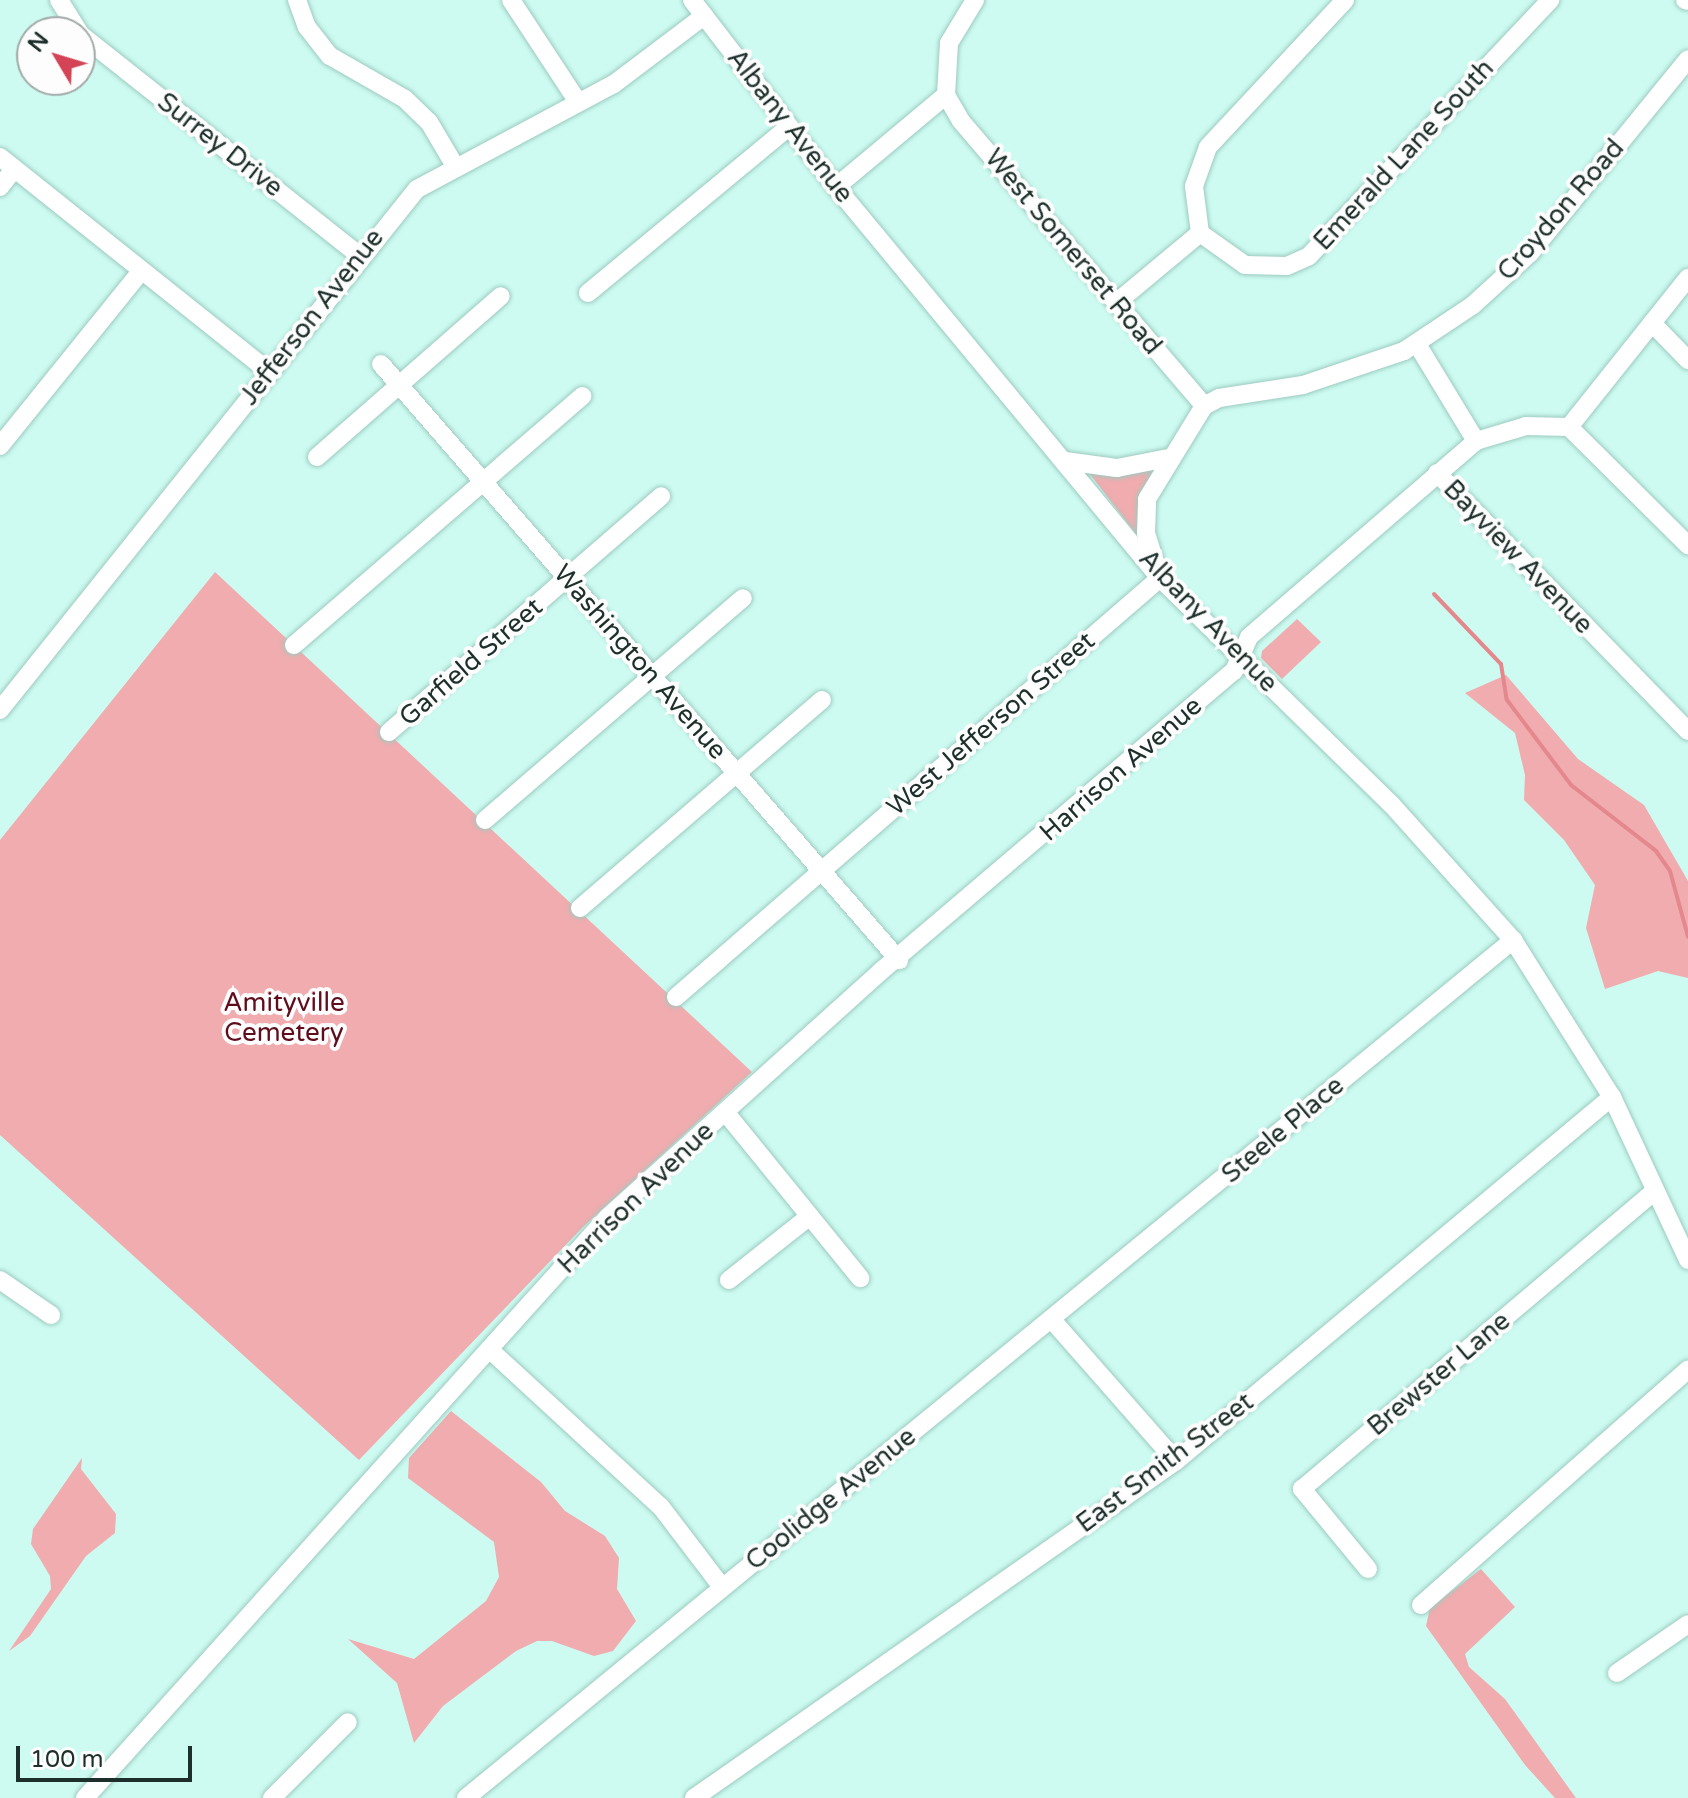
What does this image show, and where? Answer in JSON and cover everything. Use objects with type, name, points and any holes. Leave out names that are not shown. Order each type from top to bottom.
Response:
[{"type":"street","points":[[297,0],[307,27],[330,56],[405,99],[429,122],[455,166]]},
{"type":"street","points":[[511,0],[578,102]]},
{"type":"street","name":"Albany Avenue","points":[[692,0],[836,187],[1160,578],[1391,804],[1513,940],[1612,1097],[1688,1260]]},
{"type":"street","points":[[836,187],[946,95],[949,43],[975,0]]},
{"type":"street","points":[[1116,303],[1200,233],[1194,186],[1208,147],[1345,0]]},
{"type":"street","name":"Emerald Lane South","points":[[1200,233],[1245,265],[1277,267],[1309,256],[1550,0]]},
{"type":"street","name":"Jefferson Avenue","points":[[0,710],[360,256],[417,189],[455,166],[614,84],[704,16]]},
{"type":"street","name":"Surrey Drive","points":[[96,46],[360,256]]},
{"type":"street","name":"Croydon Road","points":[[1204,406],[1219,398],[1303,385],[1417,344],[1473,305],[1530,253],[1688,59]]},
{"type":"street","name":"West Somerset Road","points":[[946,95],[961,121],[1204,406]]},
{"type":"street","points":[[588,293],[789,127]]},
{"type":"street","points":[[0,187],[7,163],[269,372]]},
{"type":"street","points":[[0,446],[141,271]]},
{"type":"street","points":[[1569,427],[1688,278]]},
{"type":"street","points":[[317,457],[501,296]]},
{"type":"street","points":[[1652,323],[1688,360]]},
{"type":"street","points":[[1417,344],[1476,441]]},
{"type":"street","name":"Washington Avenue","points":[[381,364],[899,960]]},
{"type":"street","points":[[294,645],[582,396]]},
{"type":"street","points":[[1160,578],[1146,533],[1147,499],[1168,458],[1197,423],[1204,406]]},
{"type":"street","points":[[1437,473],[1476,441],[1526,426],[1569,427],[1688,545]]},
{"type":"street","points":[[1065,461],[1117,468],[1168,458]]},
{"type":"street","name":"Bayview Avenue","points":[[1240,656],[1249,637],[1437,473],[1688,731]]},
{"type":"street","name":"Garfield Street","points":[[389,732],[661,496]]},
{"type":"street","name":"West Jefferson Street","points":[[821,871],[1160,578]]},
{"type":"street","points":[[485,820],[743,598]]},
{"type":"street","name":"Harrison Avenue","points":[[85,1798],[608,1217],[899,960],[1234,671],[1240,656]]},
{"type":"street","points":[[580,908],[822,700]]},
{"type":"street","points":[[676,997],[821,871]]},
{"type":"street","name":"Steele Place","points":[[1053,1321],[1513,940]]},
{"type":"street","name":"East Smith Street","points":[[694,1798],[1176,1461],[1612,1097]]},
{"type":"street","points":[[726,1113],[860,1278]]},
{"type":"street","name":"Brewster Lane","points":[[1368,1569],[1302,1489],[1655,1191]]},
{"type":"street","points":[[729,1280],[810,1216]]},
{"type":"street","points":[[0,1280],[51,1315]]},
{"type":"street","points":[[1053,1321],[1176,1461]]},
{"type":"street","name":"Coolidge Avenue","points":[[466,1798],[1053,1321]]},
{"type":"street","points":[[489,1349],[661,1507],[722,1587]]},
{"type":"street","points":[[1421,1605],[1688,1370]]},
{"type":"street","points":[[1617,1673],[1688,1624]]},
{"type":"street","points":[[272,1798],[348,1722]]},
{"type":"green space","points":[[1154,468],[1140,497],[1139,538],[1089,473]]},
{"type":"green space","name":"Amityville Cemetery","points":[[215,572],[752,1072],[583,1227],[359,1460],[0,1135],[0,840]]},
{"type":"green space","points":[[1297,619],[1321,642],[1282,679],[1261,658],[1262,651]]},
{"type":"green space","points":[[1506,675],[1578,759],[1644,805],[1688,881],[1688,978],[1658,971],[1605,989],[1586,928],[1595,885],[1564,840],[1524,800],[1525,775],[1515,733],[1465,693]]},
{"type":"green space","points":[[451,1411],[541,1482],[565,1511],[605,1536],[619,1558],[617,1589],[636,1621],[613,1651],[594,1656],[552,1641],[537,1641],[516,1651],[443,1706],[414,1743],[397,1683],[348,1639],[414,1659],[486,1601],[499,1577],[494,1542],[408,1478],[409,1458]]},
{"type":"green space","points":[[82,1458],[81,1469],[116,1514],[115,1533],[86,1556],[30,1636],[9,1651],[51,1589],[50,1576],[31,1544],[33,1529]]},
{"type":"green space","points":[[1481,1569],[1515,1607],[1465,1654],[1469,1667],[1505,1699],[1576,1798],[1555,1798],[1525,1765],[1426,1626],[1430,1608]]},
{"type":"waterway","points":[[1434,594],[1501,664],[1507,700],[1571,785],[1656,851],[1670,871],[1688,937]]}]
